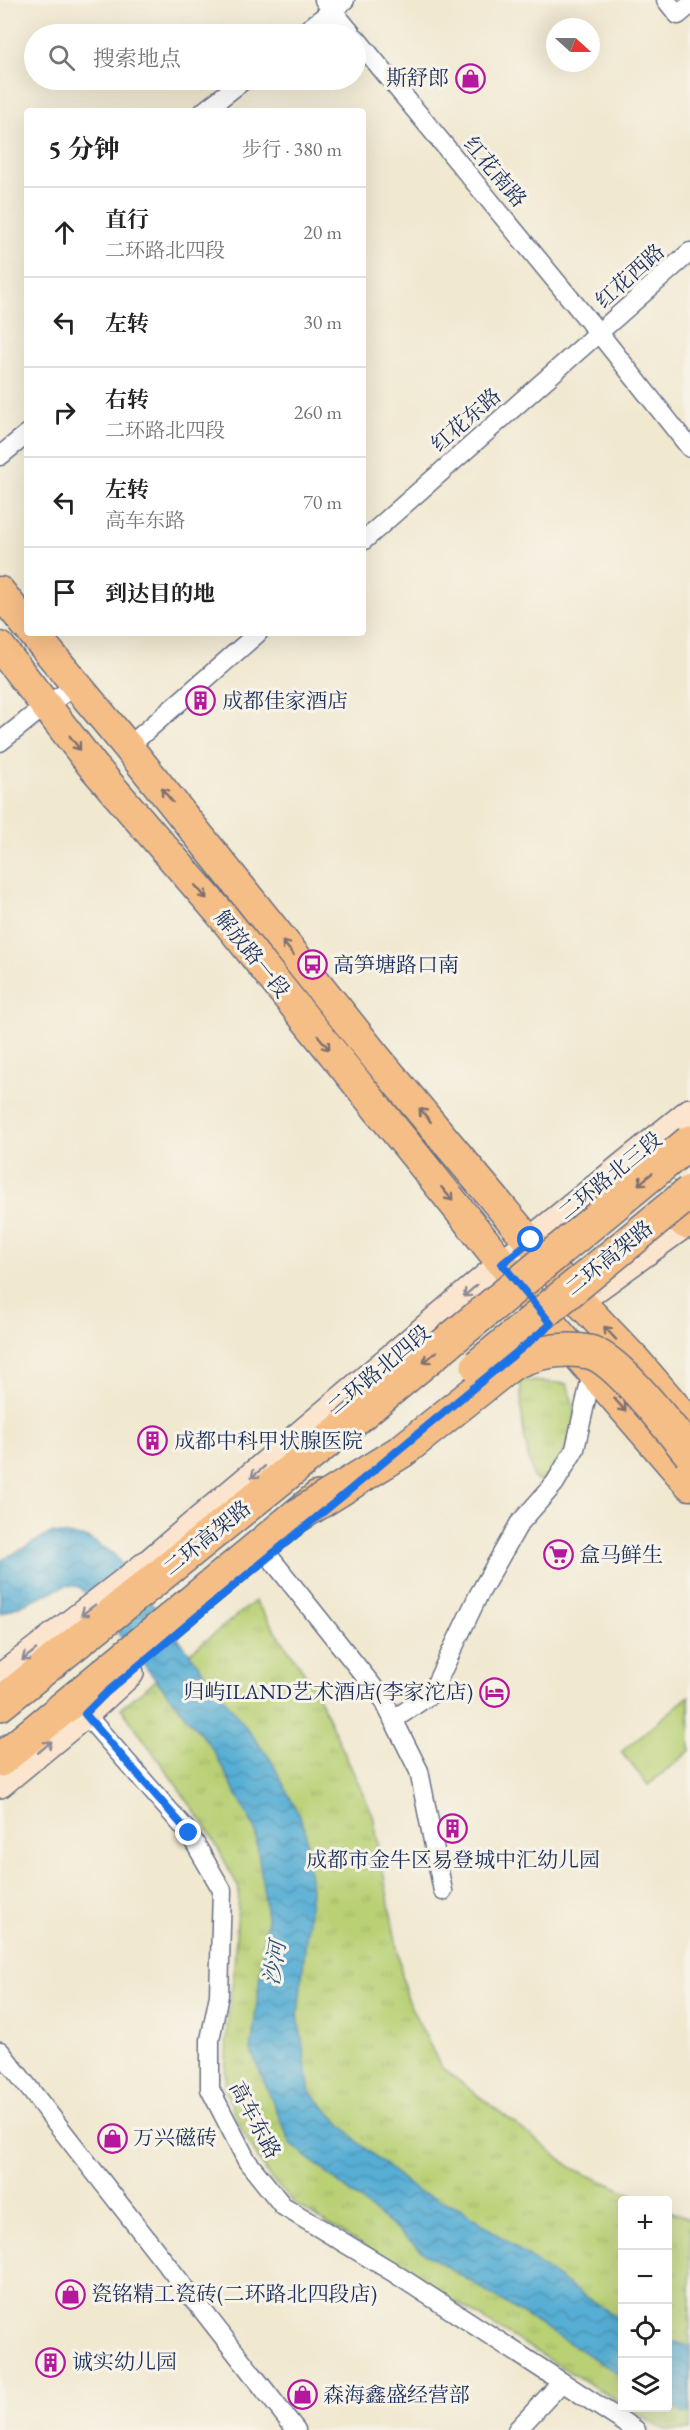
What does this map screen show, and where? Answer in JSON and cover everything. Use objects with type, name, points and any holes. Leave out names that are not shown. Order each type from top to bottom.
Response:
[{"type":"highway","name":"二环高架路","points":[[0,1704],[346,1426],[690,1142]]},
{"type":"highway","name":"二环高架路","points":[[0,1760],[297,1516],[689,1213]]},
{"type":"highway","points":[[297,1516],[402,1451],[512,1363],[557,1351],[590,1352],[606,1361],[624,1376],[690,1453]]},
{"type":"main road","points":[[0,592],[24,622]]},
{"type":"main road","name":"解放路一段","points":[[35,636],[128,747],[374,1055],[579,1300],[690,1424]]},
{"type":"main road","name":"解放路一段","points":[[0,647],[92,765],[220,914],[551,1324],[690,1485]]},
{"type":"main road","name":"二环路北三段","points":[[531,1240],[690,1112]]},
{"type":"main road","points":[[0,1784],[208,1607],[579,1300],[689,1213]]},
{"type":"main road","name":"二环路北四段","points":[[0,1678],[150,1562],[531,1240]]},
{"type":"street","points":[[666,0],[678,15],[690,6]]},
{"type":"street","points":[[312,24],[334,3],[346,24]]},
{"type":"street","name":"红花南路","points":[[366,50],[690,448]]},
{"type":"street","points":[[208,108],[231,90]]},
{"type":"street","name":"红花西路","points":[[599,334],[690,252]]},
{"type":"street","name":"红花东路","points":[[366,538],[599,334]]},
{"type":"street","points":[[0,456],[24,436]]},
{"type":"street","points":[[128,747],[255,636]]},
{"type":"street","points":[[0,742],[46,705],[76,686]]},
{"type":"street","points":[[393,1720],[431,1694],[477,1596],[519,1524],[555,1483],[575,1449],[592,1372]]},
{"type":"street","points":[[270,1556],[383,1699],[419,1771],[443,1891]]},
{"type":"street","name":"高车东路","points":[[85,1714],[189,1833],[222,1890],[219,1995],[210,2040],[210,2089],[247,2161],[283,2205],[391,2271],[636,2430]]},
{"type":"street","points":[[0,2051],[296,2430]]},
{"type":"street","points":[[517,2430],[562,2382]]},
{"type":"green space","points":[[521,1380],[567,1384],[573,1404],[575,1417],[572,1434],[559,1460],[543,1482],[534,1479],[525,1442]]},
{"type":"green space","points":[[255,1601],[313,1685],[373,1815],[406,1997],[441,2067],[574,2169],[637,2196],[618,2196],[618,2402],[295,2204],[269,2177],[241,2129],[225,2089],[227,2026],[234,1970],[239,1888],[207,1828],[121,1708]]},
{"type":"green space","points":[[689,1696],[690,1751],[648,1785],[621,1752]]},
{"type":"green space","points":[[672,2212],[690,2219],[690,2430],[665,2430],[635,2412],[672,2412]]},
{"type":"water","name":"沙河","points":[[51,1533],[88,1538],[113,1553],[271,1760],[305,1827],[311,1890],[298,2015],[310,2092],[361,2145],[418,2192],[460,2208],[568,2285],[618,2317],[618,2374],[425,2253],[291,2144],[251,2051],[267,1918],[255,1829],[212,1748],[80,1587],[67,1585],[0,1614],[0,1561]]},
{"type":"water","points":[[672,2341],[690,2346],[690,2414],[684,2414],[672,2406]]},
{"type":"place","name":"斯舒郎","points":[[470,78]]},
{"type":"place","name":"成都佳家酒店","points":[[201,701]]},
{"type":"place","name":"高笋塘路口南","points":[[312,965]]},
{"type":"place","name":"成都中科甲状腺医院","points":[[153,1441]]},
{"type":"place","name":"盒马鲜生","points":[[558,1555]]},
{"type":"place","name":"归屿ILAND艺术酒店(李家沱店)","points":[[494,1692]]},
{"type":"place","name":"成都市金牛区易登城中汇幼儿园","points":[[453,1829]]},
{"type":"place","name":"万兴磁砖","points":[[112,2138]]},
{"type":"place","name":"瓷铭精工瓷砖(二环路北四段店)","points":[[70,2294]]},
{"type":"place","name":"诚实幼儿园","points":[[51,2362]]},
{"type":"place","name":"森海鑫盛经营部","points":[[302,2395]]},
{"type":"route","points":[[189,1833],[85,1714],[106,1693],[208,1607],[551,1324],[502,1264],[531,1240]]}]
